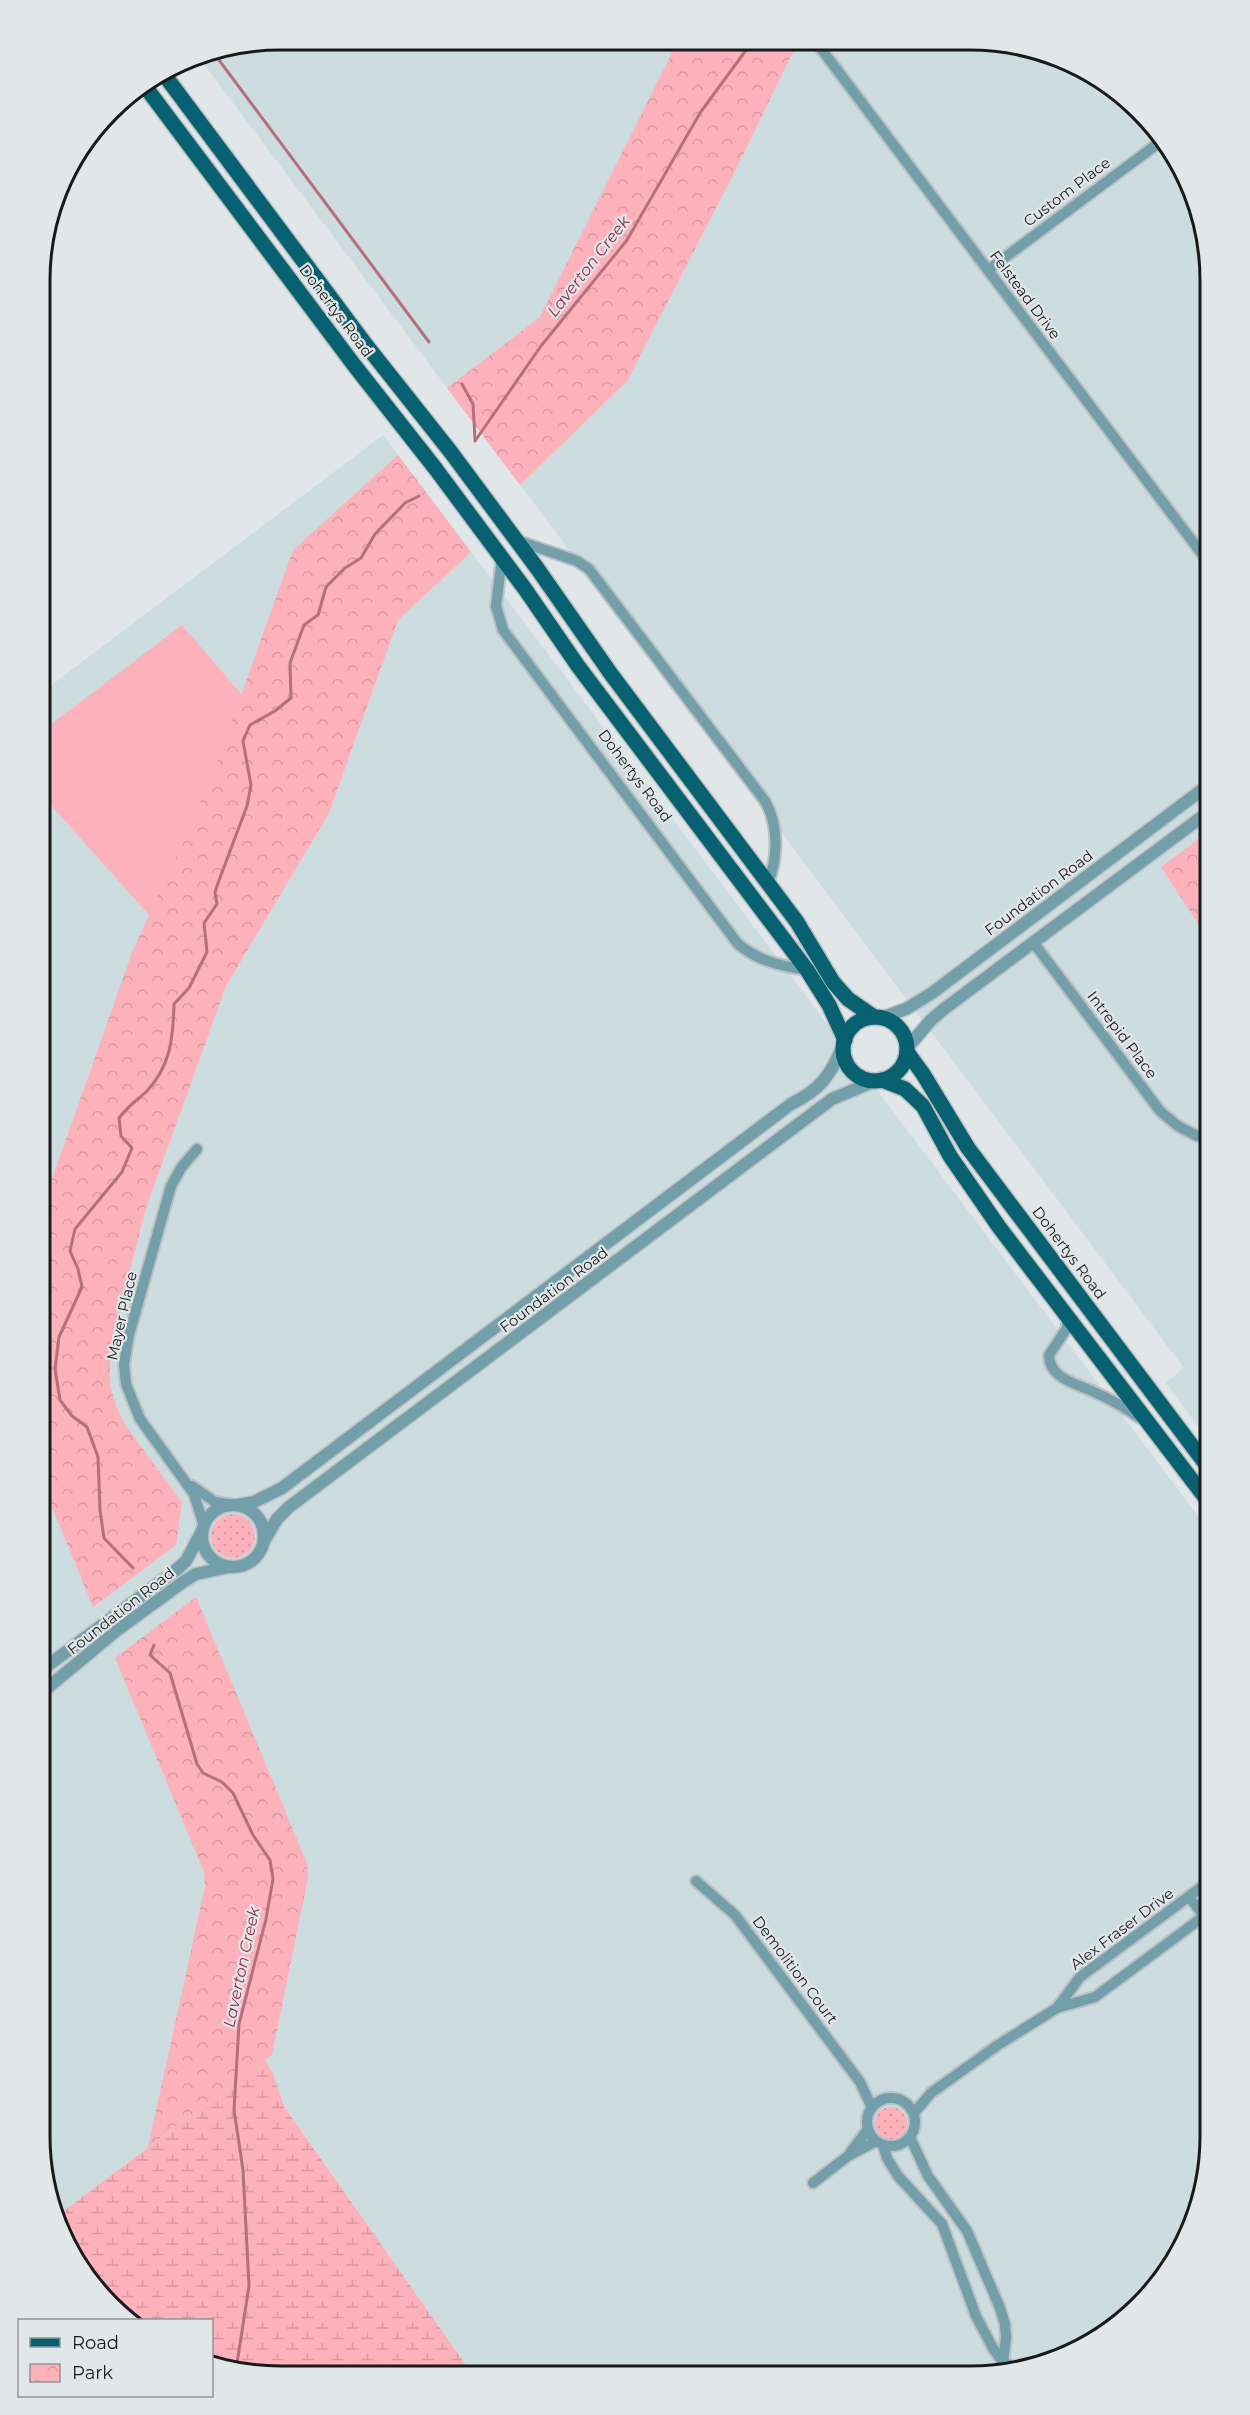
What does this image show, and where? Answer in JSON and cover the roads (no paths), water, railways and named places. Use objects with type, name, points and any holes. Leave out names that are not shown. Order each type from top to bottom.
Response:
[{"type":"main road","name":"Dohertys Road","points":[[167,79],[386,372],[450,451],[516,540],[611,674],[797,922],[842,993],[878,1017]]},
{"type":"main road","name":"Dohertys Road","points":[[148,91],[360,374],[502,557],[578,666],[807,970],[829,1005],[844,1043]]},
{"type":"main road","points":[[879,1081],[899,1070],[907,1050],[901,1031],[892,1022],[878,1017],[856,1024],[844,1043],[845,1059],[852,1071],[862,1078],[905,1089],[923,1106],[962,1175],[1200,1491]]},
{"type":"main road","name":"Dohertys Road","points":[[907,1050],[956,1130],[992,1180],[1200,1456]]},
{"type":"street","name":"Felstead Drive","points":[[823,50],[1200,551]]},
{"type":"street","name":"Custom Place","points":[[988,270],[1156,145]]},
{"type":"street","points":[[516,540],[577,561],[589,569],[765,801],[774,821],[775,843],[774,864],[768,883]]},
{"type":"street","name":"Dohertys Road","points":[[502,557],[496,606],[503,630],[738,944],[768,962],[807,970]]},
{"type":"street","name":"Foundation Road","points":[[878,1017],[906,1009],[932,993],[1200,791]]},
{"type":"street","points":[[907,1050],[931,1020],[1198,819],[1186,801]]},
{"type":"street","name":"Intrepid Place","points":[[1033,942],[1160,1111],[1178,1126],[1197,1136]]},
{"type":"street","name":"Foundation Road","points":[[236,1505],[254,1502],[282,1488],[791,1104],[804,1098],[824,1082],[833,1070],[844,1043]]},
{"type":"street","name":"Foundation Road","points":[[264,1541],[277,1519],[289,1507],[832,1099],[879,1081]]},
{"type":"street","name":"Mayer Place","points":[[197,1149],[181,1168],[171,1186],[129,1335],[124,1364],[126,1384],[140,1419],[194,1494],[203,1528]]},
{"type":"street","points":[[1067,1316],[1067,1328],[1049,1355],[1048,1359],[1054,1367],[1070,1384],[1092,1390],[1148,1423]]},
{"type":"street","name":"Mayer Place","points":[[187,1482],[202,1495],[215,1502],[236,1505]]},
{"type":"street","points":[[236,1505],[255,1514],[261,1522],[264,1541],[255,1558],[238,1567],[228,1567],[211,1558],[202,1541],[203,1528],[215,1510],[236,1505]]},
{"type":"street","name":"Foundation Road","points":[[50,1664],[175,1571],[186,1561],[203,1528]]},
{"type":"street","name":"Foundation Road","points":[[50,1686],[116,1631],[183,1582],[196,1574],[228,1567]]},
{"type":"street","name":"Demolition Court","points":[[696,1881],[735,1915],[862,2085],[872,2108]]},
{"type":"street","name":"Alex Fraser Drive","points":[[1057,2008],[1080,1977],[1200,1888]]},
{"type":"street","points":[[1189,1897],[1200,1907]]},
{"type":"street","name":"Alex Fraser Drive","points":[[905,2103],[931,2093],[998,2045],[1057,2008],[1095,1997],[1200,1919]]},
{"type":"street","name":"Demolition Court","points":[[862,2085],[884,2099]]},
{"type":"street","name":"Alex Fraser Drive","points":[[914,2114],[931,2093]]},
{"type":"street","points":[[813,2183],[848,2156],[880,2143],[898,2146],[910,2138],[915,2126],[914,2114],[905,2103],[899,2100],[884,2099],[872,2108],[869,2114],[868,2129],[848,2156]]},
{"type":"street","points":[[868,2129],[880,2143],[898,2176],[942,2224],[976,2316],[1003,2362]]},
{"type":"street","points":[[910,2138],[928,2176],[967,2230],[1000,2308],[1006,2338],[1003,2362]]},
{"type":"street","points":[[931,2211],[946,2198]]},
{"type":"waterway","name":"Laverton Creek","points":[[475,441],[541,346],[627,240],[700,113],[746,50]]},
{"type":"waterway","points":[[217,58],[429,342]]},
{"type":"waterway","points":[[462,384],[473,404],[475,439]]},
{"type":"waterway","name":"Laverton Creek","points":[[133,1568],[104,1538],[100,1510],[98,1457],[87,1427],[72,1416],[60,1400],[55,1369],[59,1337],[82,1287],[78,1269],[70,1251],[75,1229],[122,1172],[132,1148],[121,1136],[119,1118],[146,1092],[161,1072],[169,1051],[174,1004],[189,988],[207,952],[204,923],[217,904],[215,892],[247,806],[251,785],[243,741],[250,725],[275,711],[291,698],[290,663],[304,625],[318,615],[326,587],[345,568],[361,558],[375,534],[405,503],[419,496]]},
{"type":"waterway","name":"Laverton Creek","points":[[154,1645],[150,1655],[170,1673],[197,1764],[203,1773],[222,1782],[233,1793],[253,1835],[270,1860],[273,1879],[266,1919],[239,2024],[234,2110],[243,2170],[249,2286],[237,2361]]}]
